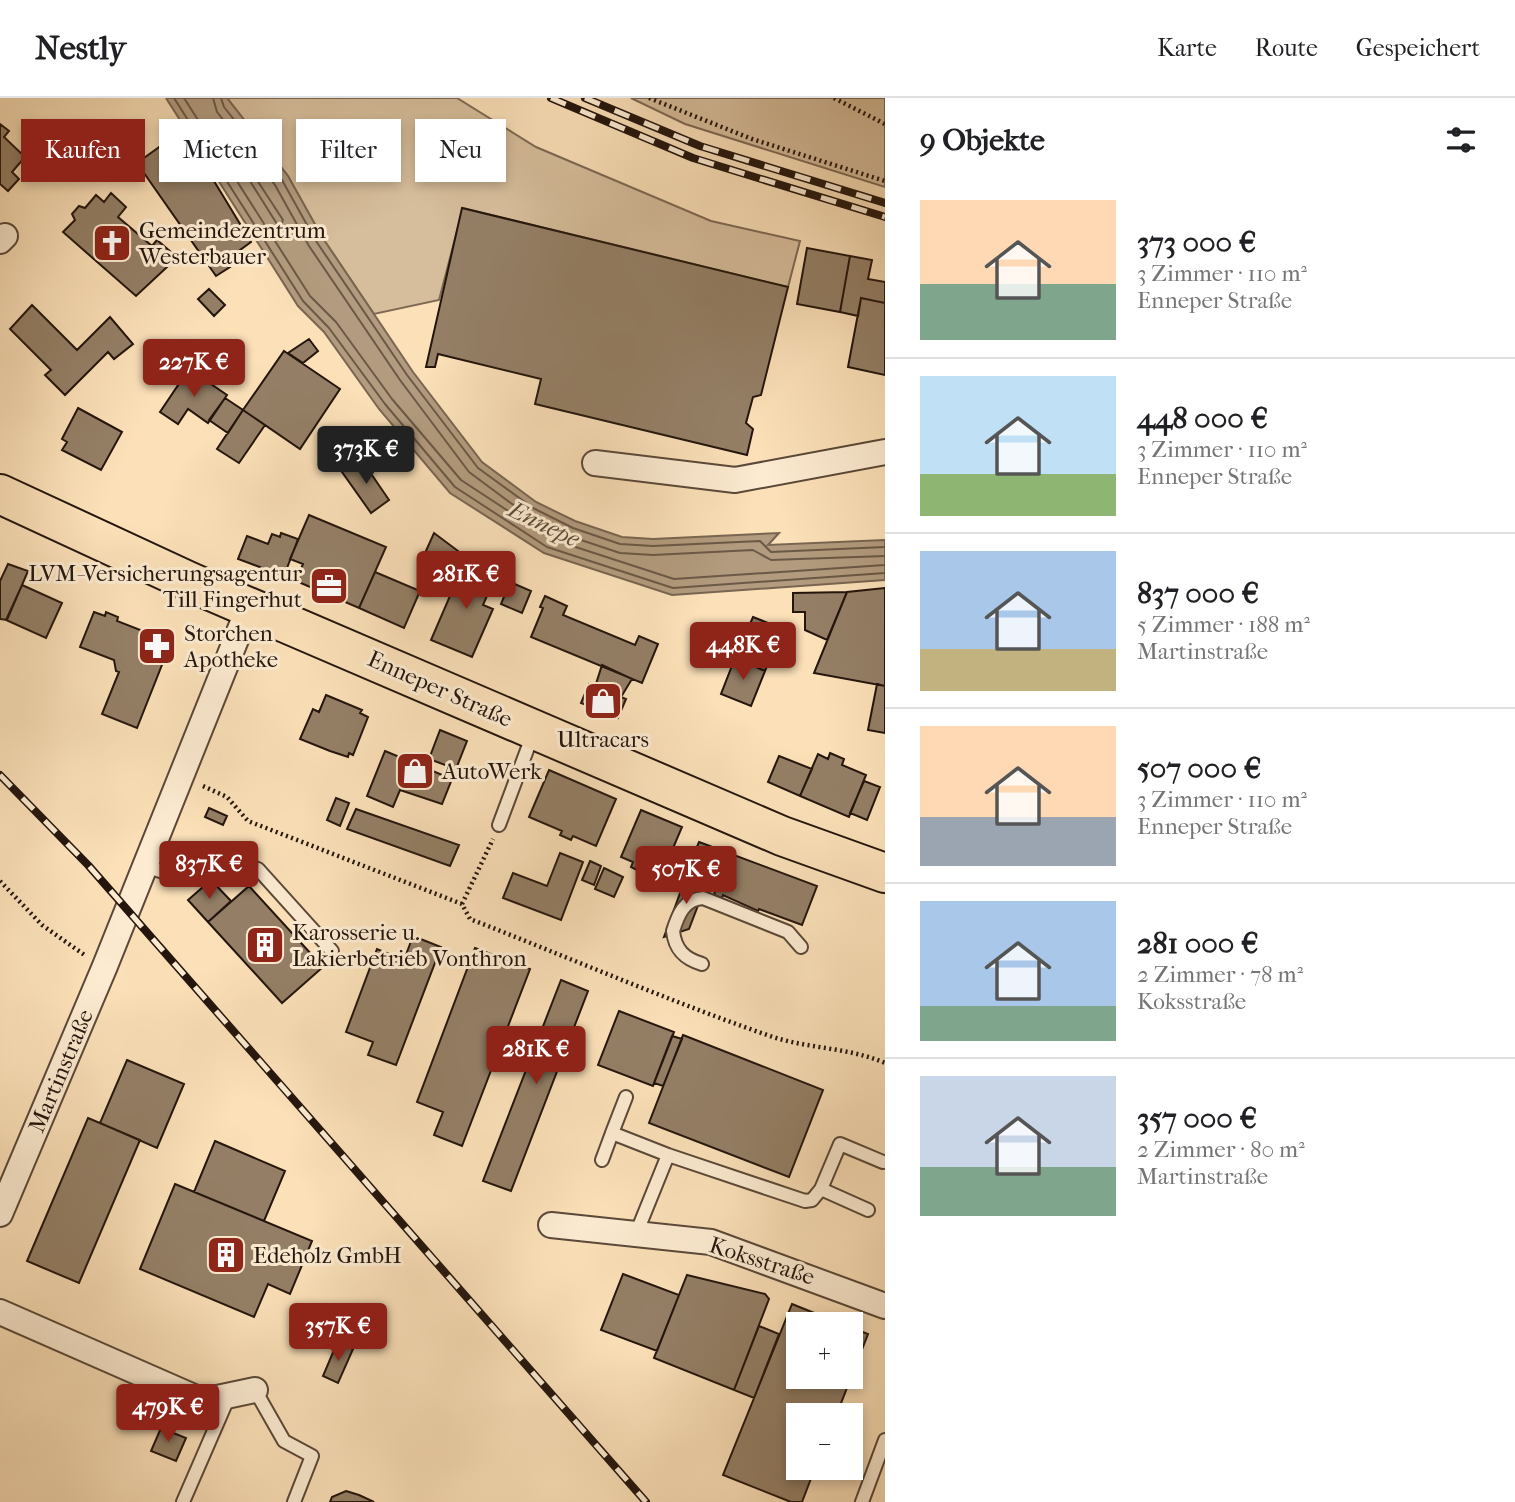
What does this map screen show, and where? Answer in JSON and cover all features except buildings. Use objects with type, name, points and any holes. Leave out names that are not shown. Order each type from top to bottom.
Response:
[{"type":"main road","name":"Enneper Straße","points":[[0,494],[69,528],[249,607],[782,836],[885,873]]},
{"type":"street","points":[[595,463],[735,480],[885,452]]},
{"type":"street","name":"Martinstraße","points":[[0,1214],[105,966],[249,607]]},
{"type":"street","name":"Koksstraße","points":[[551,1225],[711,1242],[885,1306]]},
{"type":"street","points":[[0,1312],[203,1401],[255,1390]]},
{"type":"lane","points":[[499,825],[535,730]]},
{"type":"lane","points":[[146,866],[180,878],[211,867],[238,865],[258,869],[332,951]]},
{"type":"lane","points":[[702,964],[689,960],[680,951],[673,931],[683,909],[696,899],[703,898],[788,932],[800,947]]},
{"type":"lane","points":[[602,1160],[626,1097]]},
{"type":"lane","points":[[612,1133],[668,1155],[805,1201],[812,1200],[821,1189],[839,1144],[883,1162]]},
{"type":"lane","points":[[636,1234],[668,1155]]},
{"type":"lane","points":[[821,1189],[868,1210]]},
{"type":"lane","points":[[255,1390],[284,1441],[312,1456],[294,1502]]},
{"type":"lane","points":[[183,1502],[229,1395]]},
{"type":"lane","points":[[862,1502],[885,1440]]},
{"type":"path","points":[[649,98],[752,139],[885,181]]},
{"type":"path","points":[[834,98],[885,124]]},
{"type":"path","points":[[182,777],[227,797],[248,821],[462,904],[470,919],[726,1021],[782,1040],[835,1048],[885,1063]]},
{"type":"path","points":[[462,904],[499,825]]},
{"type":"path","points":[[0,881],[42,925],[79,952],[105,966]]},
{"type":"shaded area","points":[[227,98],[457,98],[491,119],[415,119],[415,182],[506,182],[506,128],[536,147],[711,221],[800,241],[788,287],[463,208],[439,300],[374,314],[322,237],[282,168],[282,119],[243,119]]},
{"type":"shaded area","points":[[631,98],[885,98],[885,187],[685,124]]},
{"type":"water","points":[[166,98],[227,98],[243,119],[179,119]]},
{"type":"water","name":"Ennepe","points":[[282,168],[322,237],[413,372],[482,462],[536,502],[575,521],[622,537],[653,539],[779,533],[768,545],[885,540],[885,580],[672,595],[544,553],[450,493],[379,409],[324,332],[298,306],[219,182],[282,182]]},
{"type":"railway","points":[[551,98],[693,158],[885,217]]},
{"type":"railway","points":[[585,98],[700,146],[885,203]]},
{"type":"railway","points":[[0,775],[88,865],[646,1502]]},
{"type":"place","name":"Gemeindezentrum Westerbauer","points":[[112,243]]},
{"type":"place","name":"LVM-Versicherungsagentur Till Fingerhut","points":[[329,586]]},
{"type":"place","name":"Storchen Apotheke","points":[[157,646]]},
{"type":"place","name":"Ultracars","points":[[603,701]]},
{"type":"place","name":"AutoWerk","points":[[415,771]]},
{"type":"place","name":"Karosserie u. Lakierbetrieb Vonthron","points":[[265,945]]},
{"type":"place","name":"Edeholz GmbH","points":[[226,1255]]}]
